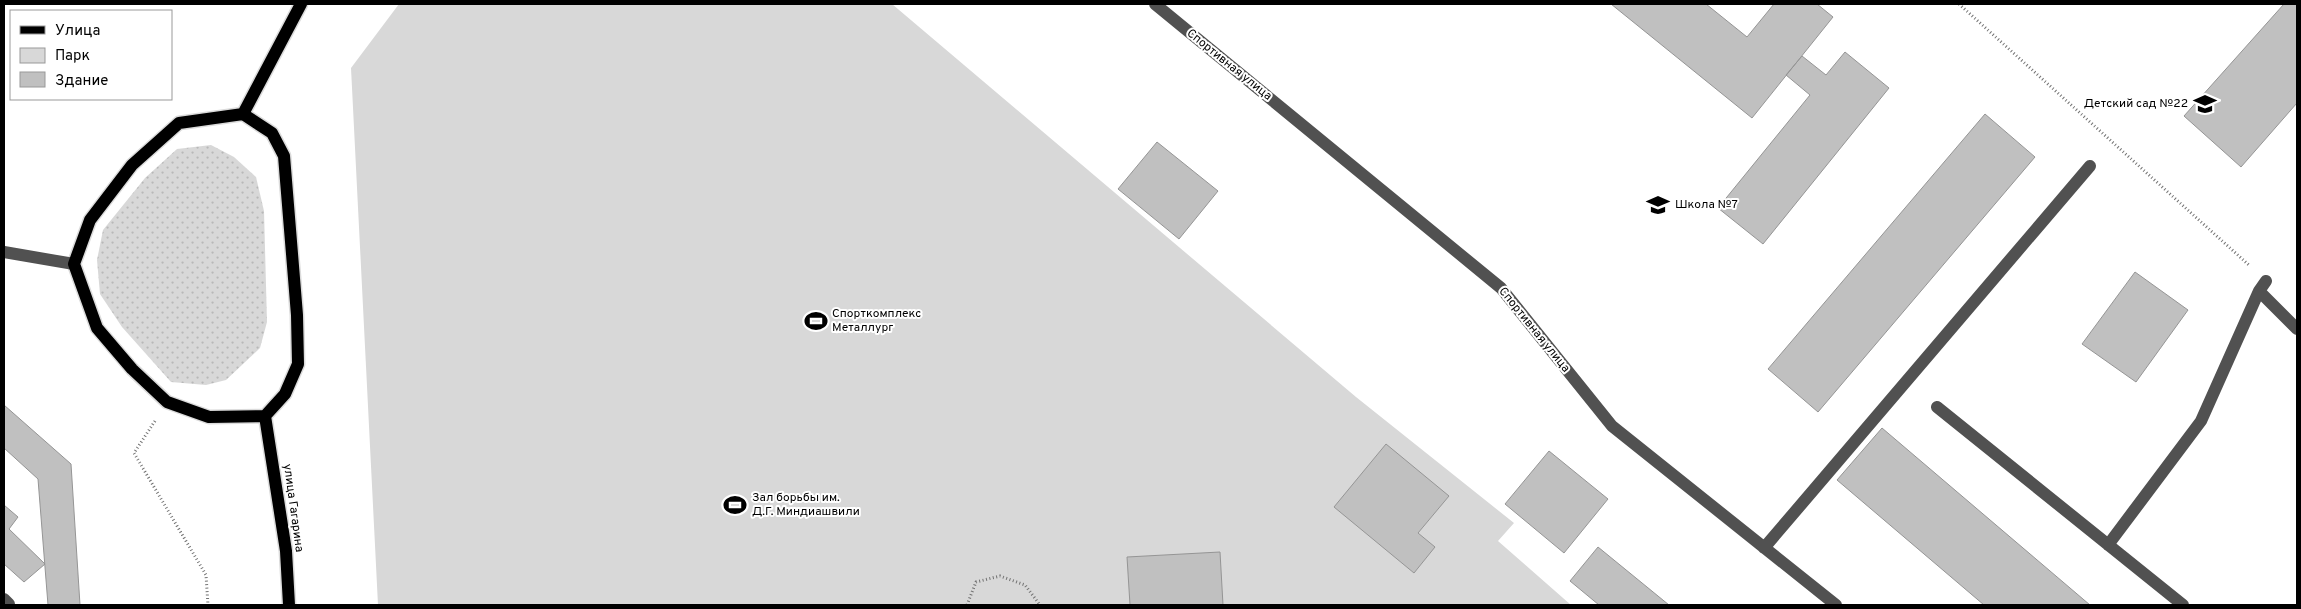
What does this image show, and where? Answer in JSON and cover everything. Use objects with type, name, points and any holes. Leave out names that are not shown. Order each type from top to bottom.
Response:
[{"type":"main road","points":[[243,114],[300,4]]},
{"type":"main road","points":[[243,114],[272,133],[284,156],[297,315],[298,364],[285,394],[265,416],[208,417],[167,402],[132,369],[97,328],[74,264],[90,220],[132,165],[179,123],[243,114]]},
{"type":"main road","name":"улица Гагарина","points":[[265,416],[286,551],[289,605]]},
{"type":"street","name":"Спортивная улица","points":[[1155,4],[1501,288],[1612,426],[1836,605]]},
{"type":"street","points":[[1764,548],[2090,166]]},
{"type":"street","points":[[4,252],[74,264]]},
{"type":"street","points":[[2108,545],[2201,421],[2262,286],[2297,329]]},
{"type":"street","points":[[1937,407],[2183,605]]},
{"type":"path","points":[[1958,4],[2262,286]]},
{"type":"path","points":[[167,402],[134,453],[206,575],[208,605]]},
{"type":"path","points":[[967,605],[976,582],[1000,576],[1025,585],[1040,605]]},
{"type":"green space","name":"Спорткомплекс Металлург","points":[[399,4],[892,4],[1356,397],[1514,523],[1498,541],[1571,605],[378,605],[351,68]]},
{"type":"green space","points":[[211,145],[234,157],[256,177],[264,211],[267,322],[260,348],[226,380],[206,385],[171,382],[122,327],[100,294],[97,260],[103,230],[145,178],[177,149]]},
{"type":"building","points":[[1611,4],[1706,4],[1747,37],[1774,4],[1817,4],[1833,17],[1752,118]]},
{"type":"building","points":[[2284,4],[2297,4],[2297,103],[2241,167],[2184,116]]},
{"type":"building","points":[[1845,52],[1889,88],[1763,244],[1718,208],[1810,95],[1786,75],[1802,56],[1826,75]]},
{"type":"building","points":[[1985,114],[2035,157],[1818,412],[1768,369]]},
{"type":"building","points":[[1157,142],[1218,191],[1179,239],[1118,189]]},
{"type":"building","points":[[2135,272],[2188,310],[2136,382],[2082,344]]},
{"type":"building","points":[[4,405],[71,464],[80,605],[48,605],[38,479],[4,448]]},
{"type":"building","points":[[1882,428],[2090,605],[1984,605],[1837,480]]},
{"type":"building","points":[[1386,444],[1449,496],[1418,533],[1435,547],[1414,573],[1334,507]]},
{"type":"building","points":[[1549,451],[1608,499],[1564,553],[1505,504]]},
{"type":"building","points":[[4,505],[18,517],[9,529],[45,564],[24,582],[4,564]]},
{"type":"building","points":[[1598,547],[1669,605],[1599,605],[1570,581]]},
{"type":"building","points":[[1220,552],[1223,605],[1130,605],[1127,557]]},
{"type":"place","name":"Детский сад №22","points":[[2205,104]]},
{"type":"place","name":"Школа №7","points":[[1658,205]]},
{"type":"place","name":"Спорткомплекс Металлург","points":[[816,321]]},
{"type":"place","name":"Зал борьбы им. Д.Г. Миндиашвили","points":[[735,505]]}]
